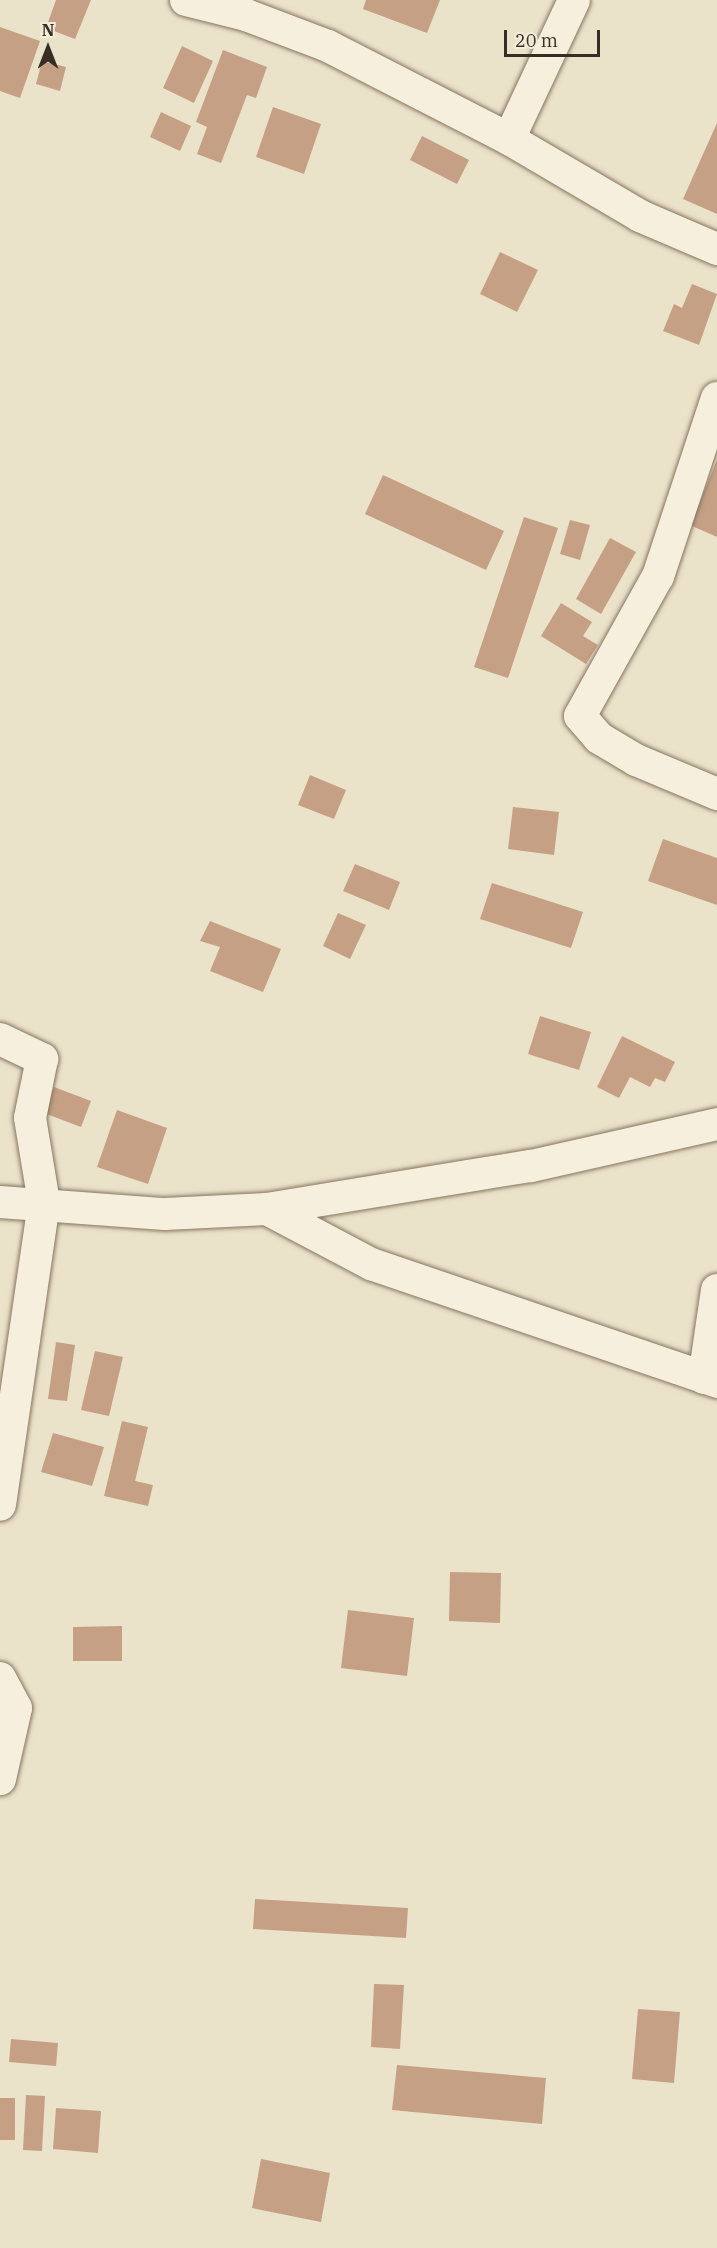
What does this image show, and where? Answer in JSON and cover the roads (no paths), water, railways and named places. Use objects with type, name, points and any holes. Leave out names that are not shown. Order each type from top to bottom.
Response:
[{"type":"street","points":[[509,139],[574,0]]},
{"type":"street","points":[[193,1],[246,15],[328,46],[509,139],[640,216],[717,249]]},
{"type":"street","points":[[717,398],[658,576],[580,716],[599,738],[636,760],[717,794]]},
{"type":"street","points":[[0,1039],[42,1059],[30,1118],[44,1203],[0,1505]]},
{"type":"street","points":[[0,1202],[44,1203],[165,1214],[267,1209],[531,1166],[717,1124]]},
{"type":"street","points":[[267,1209],[371,1264],[711,1380],[717,1290]]},
{"type":"street","points":[[0,1678],[16,1708],[0,1779]]}]
